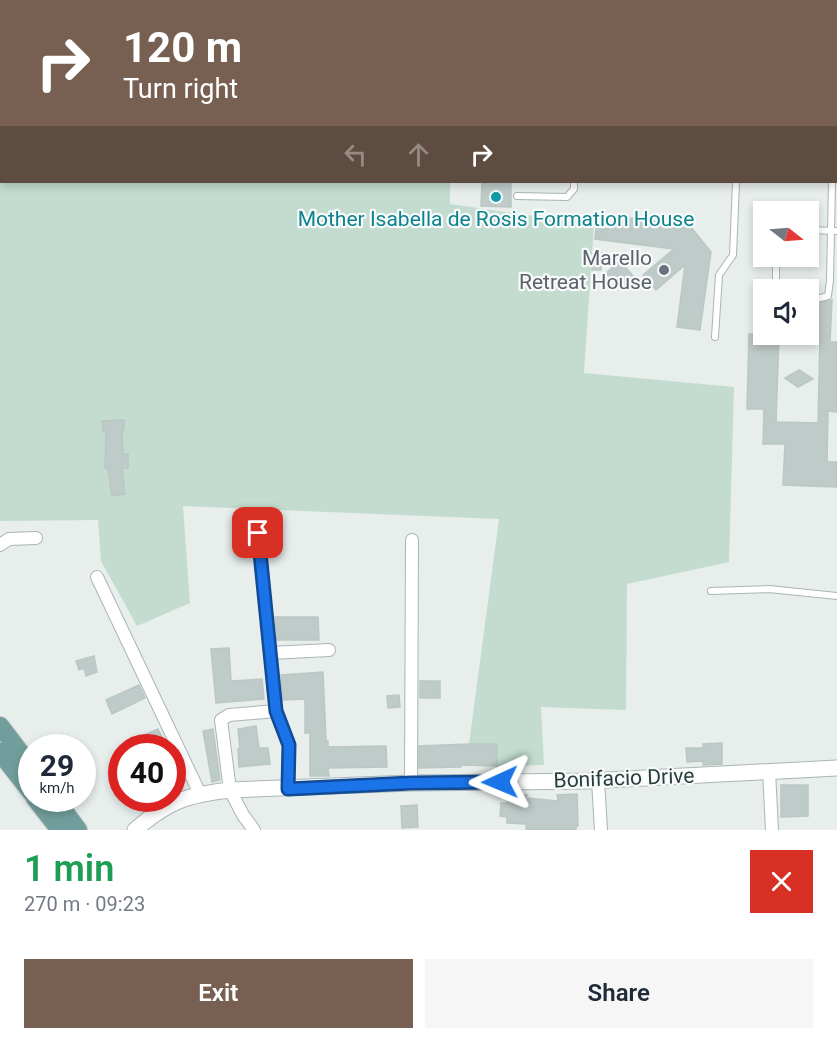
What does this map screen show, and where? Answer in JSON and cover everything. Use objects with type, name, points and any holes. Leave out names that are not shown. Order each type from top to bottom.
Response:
[{"type":"main road","points":[[0,726],[18,750]]},
{"type":"main road","points":[[0,752],[18,775]]},
{"type":"main road","points":[[46,812],[60,830]]},
{"type":"main road","points":[[64,812],[78,830]]},
{"type":"street","points":[[258,533],[276,711],[289,745],[288,789]]},
{"type":"street","points":[[0,545],[9,539],[36,538]]},
{"type":"street","points":[[411,783],[412,540]]},
{"type":"street","points":[[97,577],[200,794]]},
{"type":"street","points":[[270,653],[329,650]]},
{"type":"street","points":[[254,830],[230,790],[221,720],[229,714],[276,711]]},
{"type":"street","name":"Bonifacio Drive","points":[[135,830],[154,813],[168,805],[200,794],[230,790],[411,783],[598,781],[837,768]]},
{"type":"street","points":[[769,771],[772,830]]},
{"type":"street","points":[[598,781],[602,830]]},
{"type":"lane","points":[[517,196],[567,197],[574,189],[574,183]]},
{"type":"lane","points":[[715,337],[719,275],[733,255],[736,183]]},
{"type":"lane","points":[[819,298],[828,296],[830,280],[834,231],[832,183]]},
{"type":"lane","points":[[819,230],[834,231]]},
{"type":"lane","points":[[711,591],[769,589],[837,596]]},
{"type":"green space","points":[[0,183],[450,183],[450,204],[594,225],[584,373],[734,387],[729,562],[627,584],[626,710],[541,707],[544,765],[497,766],[497,745],[469,744],[499,519],[183,506],[190,603],[137,626],[101,561],[98,520],[0,521]]},
{"type":"building","name":"Mother Isabella de Rosis Formation House","points":[[482,183],[511,183],[511,207],[481,206]]},
{"type":"building","name":"Marello Retreat House","points":[[614,216],[690,226],[711,252],[700,330],[677,327],[685,265],[656,290],[643,275],[674,249],[595,239],[596,228],[612,229]]},
{"type":"building","points":[[594,253],[603,253],[601,270],[592,270]]},
{"type":"building","points":[[620,261],[633,276],[619,288],[606,273]]},
{"type":"building","points":[[832,300],[830,342],[837,342],[837,412],[828,411],[827,462],[837,462],[837,487],[783,485],[785,444],[763,444],[764,409],[747,409],[749,334],[753,334],[753,345],[779,345],[776,422],[818,423],[819,303]]},
{"type":"building","points":[[799,370],[813,379],[798,387],[785,378]]},
{"type":"building","points":[[124,420],[123,454],[128,454],[128,468],[122,468],[125,494],[112,496],[108,468],[105,468],[106,431],[103,431],[102,421]]},
{"type":"building","points":[[275,617],[318,617],[319,640],[277,640]]},
{"type":"building","points":[[229,648],[231,681],[262,679],[264,699],[216,703],[211,649]]},
{"type":"building","points":[[94,656],[97,672],[86,676],[84,668],[79,670],[76,661]]},
{"type":"building","points":[[323,672],[328,747],[386,746],[387,767],[328,768],[329,776],[310,776],[310,733],[305,733],[305,699],[283,700],[281,675]]},
{"type":"building","points":[[420,681],[440,681],[440,698],[420,698]]},
{"type":"building","points":[[139,685],[145,698],[112,714],[106,700]]},
{"type":"building","points":[[399,695],[400,707],[388,708],[387,696]]},
{"type":"building","points":[[256,726],[259,748],[268,748],[270,764],[239,767],[238,729]]},
{"type":"building","points":[[158,729],[160,734],[147,734]]},
{"type":"building","points":[[213,729],[220,780],[212,782],[203,731]]},
{"type":"building","points":[[722,743],[722,764],[703,765],[703,761],[687,762],[686,748],[703,748],[703,744]]},
{"type":"building","points":[[497,744],[497,766],[461,765],[461,767],[419,768],[419,746]]},
{"type":"building","points":[[781,785],[808,785],[808,816],[781,817]]},
{"type":"building","points":[[509,794],[558,801],[557,795],[577,794],[578,826],[576,830],[526,830],[526,824],[507,823],[507,817],[500,816],[501,803],[508,803]]},
{"type":"building","points":[[417,805],[418,827],[402,828],[401,806]]},
{"type":"place","name":"Mother Isabella de Rosis Formation House","points":[[496,197]]},
{"type":"place","name":"Marello Retreat House","points":[[664,270]]},
{"type":"route","points":[[258,533],[276,711],[289,745],[288,789],[411,783],[500,782]]}]
